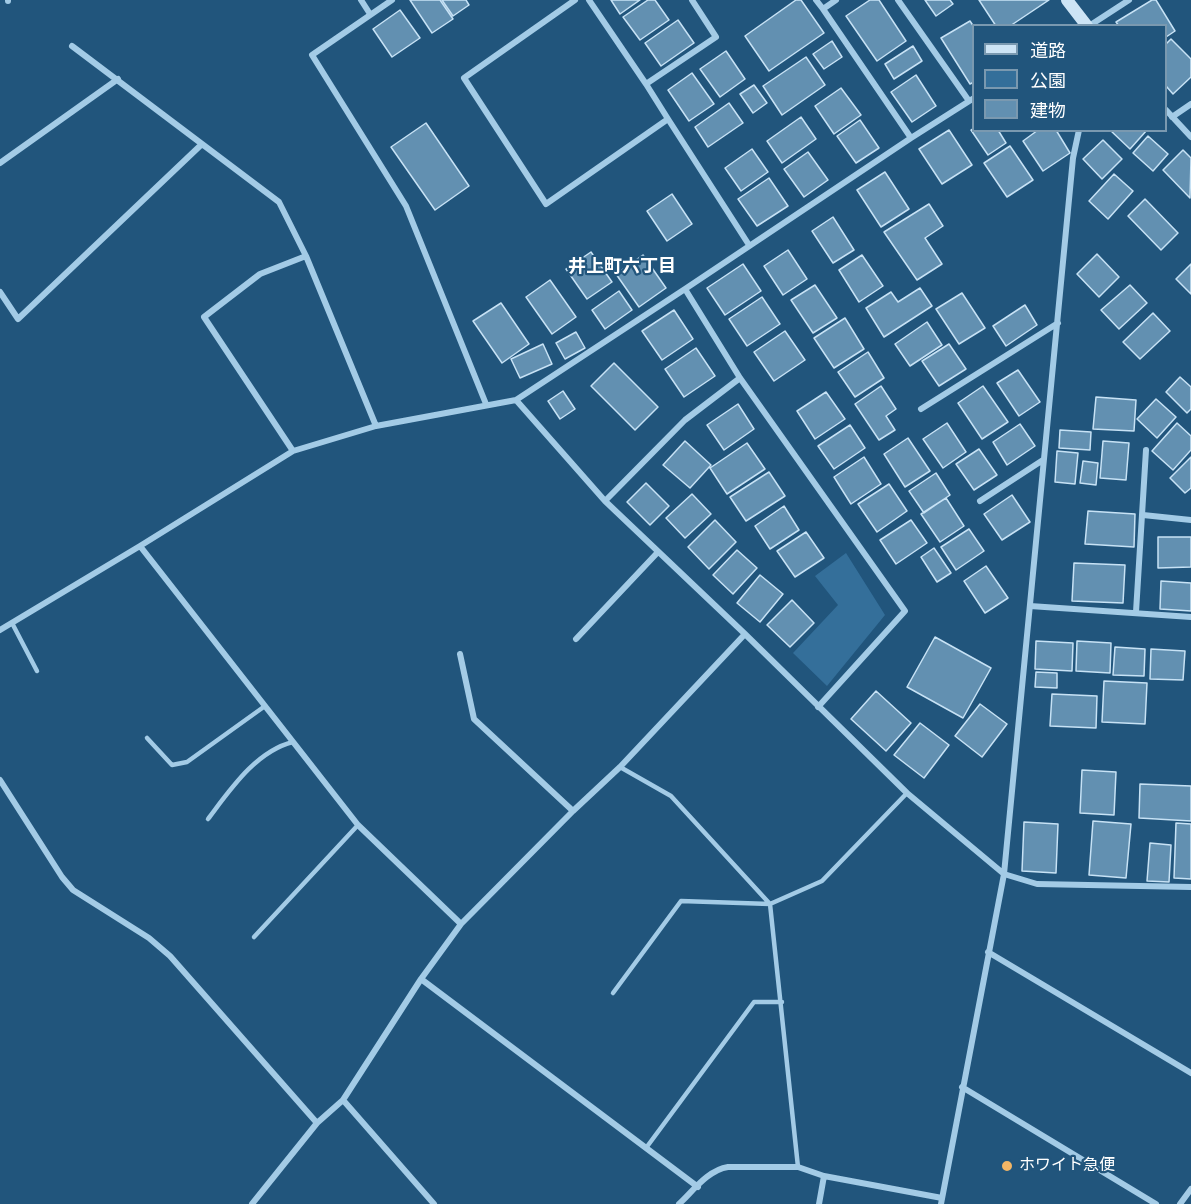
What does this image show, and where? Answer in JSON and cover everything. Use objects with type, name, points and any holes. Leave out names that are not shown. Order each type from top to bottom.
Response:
[{"type":"street","points":[[361,0],[370,14]]},
{"type":"street","points":[[392,0],[312,55],[406,206],[486,404]]},
{"type":"street","points":[[575,0],[465,78],[546,204],[668,119]]},
{"type":"street","points":[[589,0],[646,84],[749,246]]},
{"type":"street","points":[[646,84],[716,37],[692,0]]},
{"type":"street","points":[[816,0],[910,138]]},
{"type":"street","points":[[823,9],[836,0]]},
{"type":"street","points":[[0,630],[293,451],[376,426],[516,400],[910,138],[971,100],[898,0]]},
{"type":"street","points":[[1067,0],[1086,24]]},
{"type":"street","points":[[1091,24],[1129,0]]},
{"type":"street","points":[[72,46],[279,202],[306,256],[376,426]]},
{"type":"street","points":[[0,163],[118,79]]},
{"type":"street","points":[[1172,117],[1191,104]]},
{"type":"street","points":[[1167,111],[1191,137]]},
{"type":"street","points":[[679,1204],[718,1168],[798,1167],[824,1176],[941,1201],[1004,874],[1043,460],[1074,158],[1079,132]]},
{"type":"street","points":[[0,292],[18,320],[202,144]]},
{"type":"street","points":[[293,451],[204,316],[260,274],[306,256]]},
{"type":"street","points":[[685,289],[740,378],[904,611],[818,707]]},
{"type":"street","points":[[921,409],[1058,323]]},
{"type":"street","points":[[605,501],[685,420],[740,378]]},
{"type":"street","points":[[516,400],[605,501],[907,793],[1004,874],[1037,884],[1191,887]]},
{"type":"street","points":[[1136,612],[1146,450]]},
{"type":"street","points":[[980,501],[1043,460]]},
{"type":"street","points":[[1143,515],[1191,520]]},
{"type":"street","points":[[140,546],[358,825],[461,924]]},
{"type":"street","points":[[576,639],[658,552]]},
{"type":"street","points":[[1030,606],[1191,617]]},
{"type":"street","points":[[252,1204],[317,1123],[343,1100],[421,979],[461,924],[620,767],[745,634]]},
{"type":"street","points":[[460,654],[474,719],[573,811]]},
{"type":"street","points":[[0,780],[62,877],[73,890],[149,938],[170,956],[317,1123]]},
{"type":"street","points":[[988,952],[1191,1073]]},
{"type":"street","points":[[421,979],[698,1187]]},
{"type":"street","points":[[962,1087],[1156,1204]]},
{"type":"street","points":[[343,1100],[434,1204]]},
{"type":"street","points":[[819,1204],[824,1176]]},
{"type":"street","points":[[1180,1204],[1191,1189]]},
{"type":"lane","points":[[12,623],[37,671]]},
{"type":"lane","points":[[147,738],[172,765],[187,762],[265,706]]},
{"type":"lane","points":[[208,819],[234,785],[254,764],[280,745],[293,742]]},
{"type":"lane","points":[[620,767],[671,796],[770,904],[798,1167]]},
{"type":"lane","points":[[613,993],[681,901],[770,904],[822,881],[907,793]]},
{"type":"lane","points":[[254,937],[358,825]]},
{"type":"lane","points":[[646,1148],[754,1002],[782,1002]]},
{"type":"green space","points":[[846,553],[885,615],[827,686],[793,653],[838,605],[815,576]]},
{"type":"building","points":[[410,0],[440,0],[453,19],[432,33]]},
{"type":"building","points":[[442,0],[466,0],[469,5],[453,16]]},
{"type":"building","points":[[611,0],[640,0],[620,14]]},
{"type":"building","points":[[648,0],[655,0],[669,20],[640,40],[623,17]]},
{"type":"building","points":[[796,0],[801,0],[824,33],[769,71],[745,36]]},
{"type":"building","points":[[870,0],[879,0],[906,41],[877,61],[846,16]]},
{"type":"building","points":[[925,0],[950,0],[953,4],[936,16]]},
{"type":"building","points":[[979,0],[1049,0],[1013,24],[995,24]]},
{"type":"building","points":[[1152,0],[1156,0],[1175,31],[1167,36],[1167,24],[1118,24],[1116,22]]},
{"type":"building","points":[[400,10],[420,38],[392,57],[373,29]]},
{"type":"building","points":[[678,20],[694,43],[661,66],[645,43]]},
{"type":"building","points":[[970,21],[972,24],[972,83],[970,84],[941,38]]},
{"type":"building","points":[[1171,39],[1191,59],[1191,77],[1173,94],[1167,87],[1167,43]]},
{"type":"building","points":[[832,41],[842,57],[824,69],[813,54]]},
{"type":"building","points":[[913,46],[922,61],[894,79],[885,64]]},
{"type":"building","points":[[726,51],[745,79],[720,97],[700,69]]},
{"type":"building","points":[[806,57],[825,85],[782,115],[763,86]]},
{"type":"building","points":[[692,73],[714,104],[689,121],[668,90]]},
{"type":"building","points":[[916,75],[936,106],[912,122],[891,92]]},
{"type":"building","points":[[754,85],[767,103],[753,113],[740,94]]},
{"type":"building","points":[[841,88],[861,115],[834,134],[815,106]]},
{"type":"building","points":[[729,103],[743,123],[708,147],[695,127]]},
{"type":"building","points":[[801,117],[816,139],[782,163],[767,141]]},
{"type":"building","points":[[860,120],[879,148],[856,163],[837,136]]},
{"type":"building","points":[[426,123],[469,186],[435,210],[391,147]]},
{"type":"building","points":[[949,130],[972,165],[942,184],[919,149]]},
{"type":"building","points":[[972,132],[999,132],[1006,143],[988,155]]},
{"type":"building","points":[[1035,132],[1057,132],[1070,153],[1043,171],[1023,141]]},
{"type":"building","points":[[1112,132],[1145,132],[1130,149]]},
{"type":"building","points":[[1148,136],[1168,154],[1153,171],[1133,153]]},
{"type":"building","points":[[1103,140],[1122,159],[1102,179],[1083,159]]},
{"type":"building","points":[[1010,146],[1033,180],[1007,197],[984,163]]},
{"type":"building","points":[[752,149],[768,172],[741,191],[725,168]]},
{"type":"building","points":[[1183,150],[1191,158],[1190,198],[1163,170]]},
{"type":"building","points":[[808,152],[828,180],[804,197],[784,169]]},
{"type":"building","points":[[885,172],[909,209],[881,227],[857,190]]},
{"type":"building","points":[[1114,174],[1133,191],[1108,219],[1089,201]]},
{"type":"building","points":[[769,178],[788,206],[757,226],[738,199]]},
{"type":"building","points":[[672,194],[692,224],[667,241],[647,211]]},
{"type":"building","points":[[1145,199],[1178,233],[1161,250],[1128,216]]},
{"type":"building","points":[[929,204],[943,226],[925,238],[942,264],[917,280],[884,232]]},
{"type":"building","points":[[833,217],[854,250],[833,263],[812,231]]},
{"type":"building","points":[[788,250],[807,279],[783,295],[764,266]]},
{"type":"building","points":[[591,252],[612,282],[587,299],[566,269]]},
{"type":"building","points":[[1097,254],[1119,277],[1099,297],[1077,274]]},
{"type":"building","points":[[643,255],[666,288],[639,307],[616,274]]},
{"type":"building","points":[[862,255],[883,286],[859,302],[839,270]]},
{"type":"building","points":[[743,264],[761,291],[725,315],[707,288]]},
{"type":"building","points":[[1191,264],[1191,294],[1176,279]]},
{"type":"building","points":[[550,280],[576,317],[552,334],[526,297]]},
{"type":"building","points":[[815,285],[837,318],[813,333],[791,300]]},
{"type":"building","points":[[1130,285],[1147,303],[1119,329],[1101,310]]},
{"type":"building","points":[[920,288],[932,306],[884,337],[866,308],[891,292],[898,302]]},
{"type":"building","points":[[619,291],[632,310],[605,329],[592,310]]},
{"type":"building","points":[[962,293],[985,328],[959,344],[936,309]]},
{"type":"building","points":[[762,297],[780,324],[747,346],[729,319]]},
{"type":"building","points":[[501,303],[529,344],[502,363],[473,321]]},
{"type":"building","points":[[1025,305],[1037,325],[1006,346],[993,326]]},
{"type":"building","points":[[674,310],[693,339],[662,360],[642,331]]},
{"type":"building","points":[[1153,313],[1170,331],[1140,359],[1123,342]]},
{"type":"building","points":[[845,318],[864,349],[834,368],[814,338]]},
{"type":"building","points":[[927,322],[942,345],[910,366],[895,344]]},
{"type":"building","points":[[785,331],[805,360],[774,381],[754,352]]},
{"type":"building","points":[[576,332],[585,348],[565,359],[556,343]]},
{"type":"building","points":[[543,344],[552,364],[520,378],[511,359]]},
{"type":"building","points":[[949,344],[966,369],[939,386],[922,361]]},
{"type":"building","points":[[696,348],[715,376],[684,397],[665,369]]},
{"type":"building","points":[[868,352],[884,378],[855,397],[838,372]]},
{"type":"building","points":[[614,363],[658,407],[635,430],[591,386]]},
{"type":"building","points":[[1018,370],[1040,402],[1019,416],[997,383]]},
{"type":"building","points":[[1180,377],[1191,387],[1191,409],[1187,413],[1166,392]]},
{"type":"building","points":[[881,386],[896,409],[886,416],[895,430],[879,440],[855,404]]},
{"type":"building","points":[[983,386],[1008,422],[982,439],[958,403]]},
{"type":"building","points":[[563,391],[575,409],[560,419],[548,401]]},
{"type":"building","points":[[826,392],[845,419],[815,439],[797,411]]},
{"type":"building","points":[[1096,397],[1136,400],[1134,431],[1093,429]]},
{"type":"building","points":[[1156,399],[1176,417],[1157,438],[1137,419]]},
{"type":"building","points":[[738,404],[754,429],[724,450],[707,425]]},
{"type":"building","points":[[947,423],[966,452],[943,468],[923,439]]},
{"type":"building","points":[[1177,423],[1191,436],[1191,450],[1173,470],[1152,451]]},
{"type":"building","points":[[1020,424],[1035,446],[1007,465],[993,442]]},
{"type":"building","points":[[850,425],[865,448],[834,469],[818,446]]},
{"type":"building","points":[[1060,430],[1091,432],[1090,450],[1059,448]]},
{"type":"building","points":[[908,438],[930,471],[905,487],[884,454]]},
{"type":"building","points":[[685,441],[711,465],[690,488],[663,465]]},
{"type":"building","points":[[1103,441],[1129,443],[1126,480],[1100,478]]},
{"type":"building","points":[[747,443],[765,469],[727,494],[710,468]]},
{"type":"building","points":[[979,449],[997,475],[974,490],[956,464]]},
{"type":"building","points":[[1057,451],[1078,453],[1075,484],[1055,482]]},
{"type":"building","points":[[864,457],[881,484],[851,504],[834,477]]},
{"type":"building","points":[[1191,457],[1191,488],[1185,493],[1170,478]]},
{"type":"building","points":[[1083,461],[1098,463],[1096,485],[1080,483]]},
{"type":"building","points":[[769,472],[785,496],[746,521],[730,497]]},
{"type":"building","points":[[936,473],[950,495],[924,513],[909,491]]},
{"type":"building","points":[[646,483],[669,506],[650,525],[627,502]]},
{"type":"building","points":[[889,484],[907,511],[877,532],[858,504]]},
{"type":"building","points":[[692,494],[711,514],[685,538],[666,518]]},
{"type":"building","points":[[1012,495],[1030,522],[1002,540],[984,514]]},
{"type":"building","points":[[946,498],[964,526],[940,542],[921,514]]},
{"type":"building","points":[[784,506],[799,530],[770,549],[755,526]]},
{"type":"building","points":[[1088,511],[1135,514],[1134,547],[1085,544]]},
{"type":"building","points":[[715,520],[736,542],[709,569],[688,547]]},
{"type":"building","points":[[911,520],[927,543],[896,564],[880,540]]},
{"type":"building","points":[[969,529],[984,551],[956,570],[941,547]]},
{"type":"building","points":[[806,532],[824,558],[795,577],[777,551]]},
{"type":"building","points":[[1158,537],[1191,537],[1191,567],[1158,568]]},
{"type":"building","points":[[934,548],[951,573],[937,582],[921,557]]},
{"type":"building","points":[[737,550],[757,568],[733,594],[713,575]]},
{"type":"building","points":[[1074,563],[1125,565],[1123,603],[1072,601]]},
{"type":"building","points":[[986,566],[1008,598],[985,613],[964,581]]},
{"type":"building","points":[[760,575],[783,594],[760,622],[737,603]]},
{"type":"building","points":[[1161,581],[1191,583],[1191,611],[1160,609]]},
{"type":"building","points":[[792,600],[814,623],[790,647],[767,625]]},
{"type":"building","points":[[935,637],[991,668],[963,718],[907,687]]},
{"type":"building","points":[[1036,641],[1073,643],[1072,671],[1035,669]]},
{"type":"building","points":[[1077,641],[1111,643],[1110,673],[1076,671]]},
{"type":"building","points":[[1115,647],[1145,649],[1144,676],[1113,675]]},
{"type":"building","points":[[1151,649],[1185,651],[1183,680],[1150,679]]},
{"type":"building","points":[[1036,672],[1057,673],[1057,688],[1035,687]]},
{"type":"building","points":[[1104,681],[1147,683],[1145,724],[1102,722]]},
{"type":"building","points":[[876,691],[911,723],[886,751],[851,719]]},
{"type":"building","points":[[1052,694],[1097,696],[1096,728],[1050,726]]},
{"type":"building","points":[[980,704],[1007,724],[982,757],[955,736]]},
{"type":"building","points":[[920,723],[949,745],[924,778],[894,755]]},
{"type":"building","points":[[1082,770],[1116,772],[1114,815],[1080,813]]},
{"type":"building","points":[[1140,784],[1191,786],[1191,821],[1139,818]]},
{"type":"building","points":[[1093,821],[1131,824],[1126,878],[1089,875]]},
{"type":"building","points":[[1024,822],[1058,824],[1056,873],[1022,871]]},
{"type":"building","points":[[1176,823],[1191,824],[1191,879],[1174,878]]},
{"type":"building","points":[[1150,843],[1171,845],[1169,882],[1147,881]]},
{"type":"place","name":"ホワイト急便","points":[[1007,1166]]},
{"type":"district","name":"井上町六丁目","points":[[622,267]]}]
